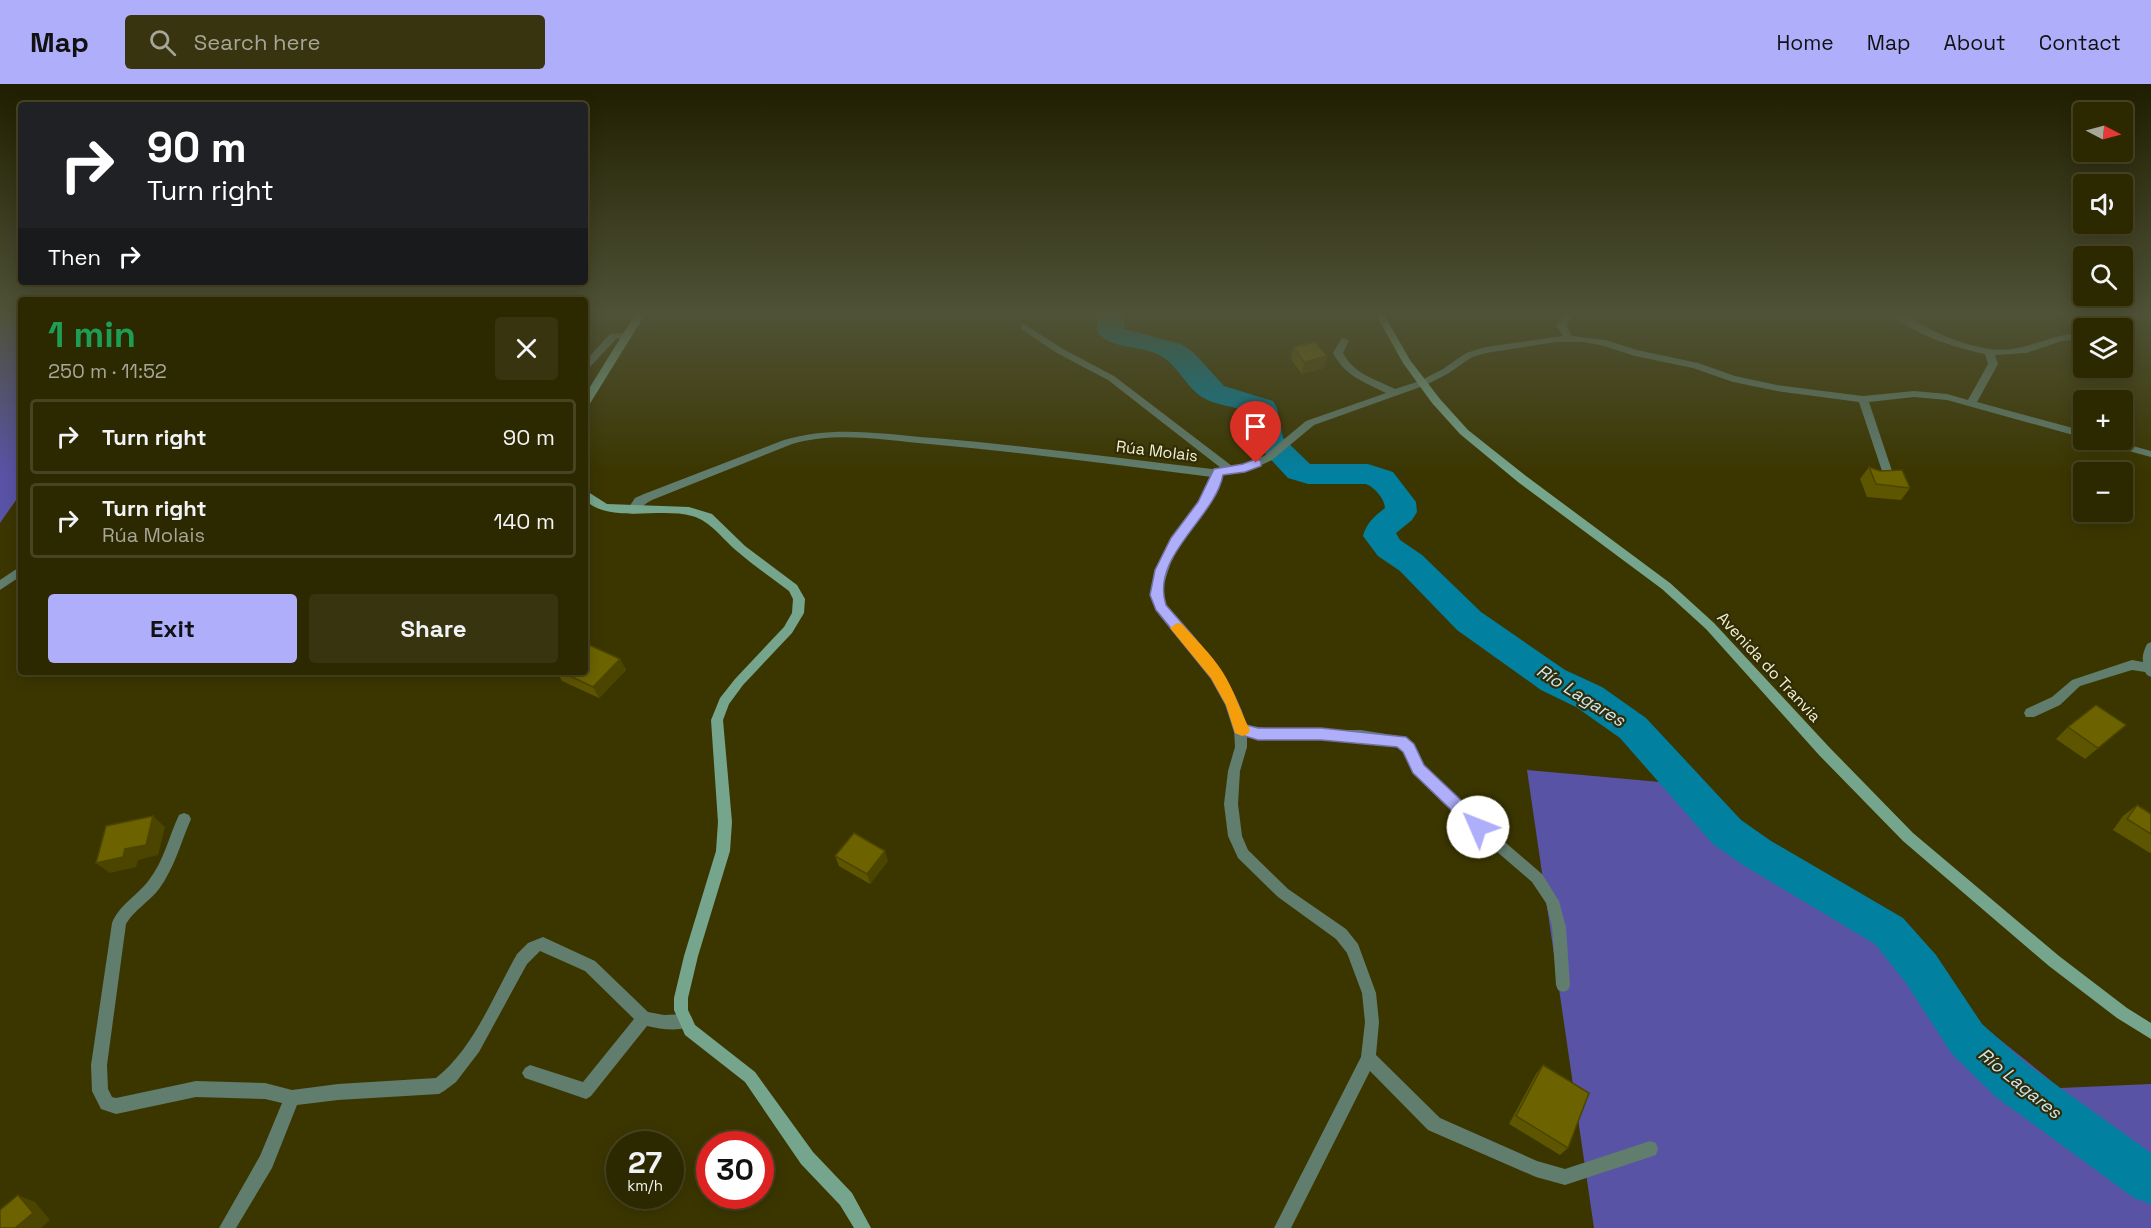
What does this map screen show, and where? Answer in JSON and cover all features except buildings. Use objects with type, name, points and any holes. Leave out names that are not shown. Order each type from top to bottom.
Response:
[{"type":"main road","points":[[588,398],[607,366]]},
{"type":"main road","name":"Avenida do Tranvia","points":[[1410,366],[1464,432],[1522,479],[1666,586],[1710,626],[1824,751],[1908,837],[2054,961],[2151,1032]]},
{"type":"main road","points":[[588,497],[605,508],[689,511],[708,517],[741,549],[793,588],[799,599],[798,613],[788,630],[739,682],[724,702],[717,720],[725,822],[723,851],[691,956],[681,998],[681,1010],[690,1030],[750,1077],[807,1158],[846,1199],[863,1228]]},
{"type":"street","points":[[1089,366],[1111,378],[1224,471],[1203,505],[1177,538],[1162,570],[1157,595],[1167,616],[1216,674],[1233,705],[1240,729],[1240,747],[1234,771],[1231,804],[1235,836],[1243,854],[1283,893],[1341,934],[1353,949],[1369,993],[1372,1022],[1368,1058],[1282,1228]]},
{"type":"street","points":[[1346,366],[1359,378],[1396,394]]},
{"type":"street","name":"Rúa Molais","points":[[632,510],[639,501],[648,497],[788,442],[826,435],[850,434],[991,446],[1224,471],[1245,468],[1268,458],[1310,423],[1396,394],[1423,383],[1453,366]]},
{"type":"street","name":"Rúa Molais","points":[[1699,366],[1733,379],[1777,388],[1863,399],[1914,394],[1972,402],[2073,432]]},
{"type":"street","points":[[1972,402],[1992,366]]},
{"type":"street","points":[[1863,399],[1888,474],[1871,477]]},
{"type":"street","points":[[2133,449],[2151,454]]},
{"type":"street","points":[[0,586],[18,572]]},
{"type":"street","points":[[2030,713],[2056,701],[2076,683],[2132,665],[2150,670],[2148,657],[2151,647]]},
{"type":"street","points":[[1240,729],[1258,734],[1321,734],[1401,741],[1409,748],[1418,769],[1537,878],[1552,901],[1559,927],[1563,985]]},
{"type":"street","points":[[184,819],[159,877],[147,893],[131,904],[119,923],[99,1065],[100,1091],[107,1103],[116,1106],[196,1089],[265,1091],[292,1098],[338,1092],[439,1086],[463,1065],[522,959],[533,947],[543,944],[590,966],[644,1018],[664,1022],[686,1021]]},
{"type":"street","points":[[530,1073],[586,1091],[644,1018]]},
{"type":"street","points":[[1368,1058],[1434,1124],[1536,1169],[1564,1177],[1650,1149]]},
{"type":"street","points":[[227,1228],[266,1162],[292,1098]]},
{"type":"shaded area","points":[[0,366],[18,366],[18,497],[0,523]]},
{"type":"shaded area","points":[[1527,770],[1682,784],[2060,1088],[2151,1084],[2151,1228],[1594,1228]]},
{"type":"waterway","name":"Río Lagares","points":[[1190,366],[1214,392],[1251,402],[1263,408],[1269,441],[1299,471],[1308,474],[1368,474],[1382,479],[1401,502],[1401,512],[1381,528],[1379,536],[1389,548],[1411,563],[1469,621],[1553,680],[1589,697],[1633,728],[1727,832],[1757,853],[1889,931],[1921,969],[1967,1039],[2012,1081],[2151,1181]]},
{"type":"slow traffic","points":[[1177,628],[1216,674],[1233,705],[1242,730]]},
{"type":"route","points":[[1256,463],[1245,468],[1218,472],[1216,481],[1203,505],[1177,538],[1162,570],[1157,585],[1161,607],[1216,674],[1233,705],[1240,729],[1258,734],[1321,734],[1401,741],[1409,748],[1418,769],[1478,827]]}]
